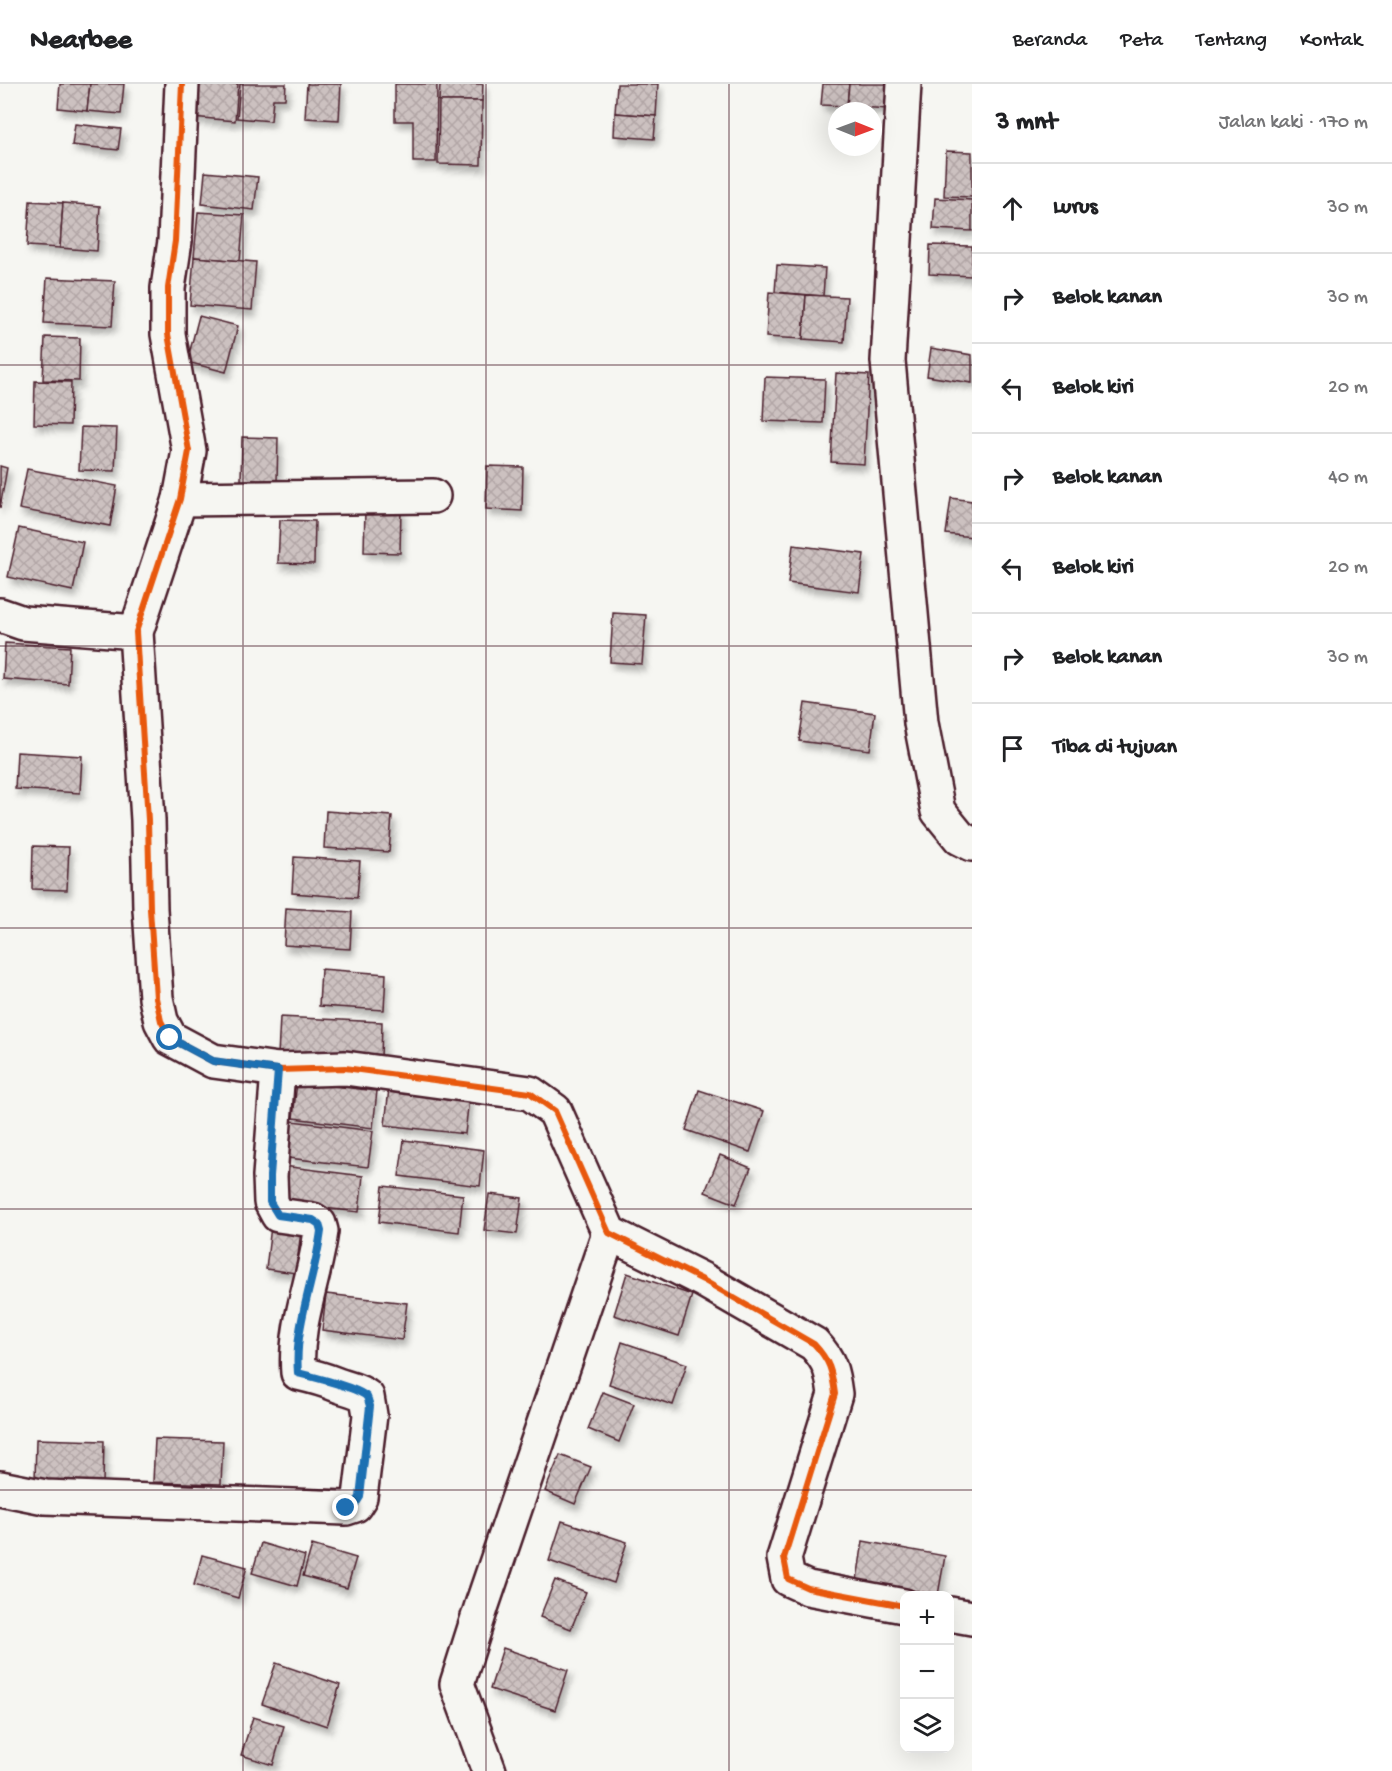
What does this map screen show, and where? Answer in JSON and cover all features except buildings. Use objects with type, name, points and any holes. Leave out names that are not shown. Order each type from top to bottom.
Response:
[{"type":"street","points":[[182,84],[175,241],[168,288],[168,334],[189,451],[180,499],[136,632],[148,820],[150,909],[156,998],[161,1021],[170,1038],[213,1061],[278,1070],[345,1068],[530,1094],[555,1111],[609,1233],[713,1286],[814,1344],[826,1357],[835,1394],[784,1558],[788,1579],[808,1588],[900,1605]]},
{"type":"street","points":[[904,84],[888,361],[921,723],[938,811],[960,838],[972,844]]},
{"type":"street","points":[[180,499],[432,496]]},
{"type":"street","points":[[0,615],[23,623],[136,632]]},
{"type":"street","points":[[0,1488],[45,1497],[346,1508],[355,1505],[360,1497],[370,1415],[367,1397],[359,1391],[328,1380],[298,1373],[300,1326],[321,1231],[319,1224],[313,1220],[278,1215],[270,1202],[278,1070]]},
{"type":"street","points":[[489,1771],[458,1684],[486,1594],[609,1233]]},
{"type":"street","points":[[954,1615],[972,1618]]},
{"type":"cycle path","points":[[182,84],[175,241],[168,288],[168,334],[189,451],[180,499],[136,632],[148,820],[150,909],[156,998],[161,1021],[170,1038],[213,1061],[278,1070],[345,1068],[530,1093],[555,1111],[609,1233],[703,1280],[814,1344],[827,1361],[835,1394],[784,1558],[788,1579],[808,1588],[900,1605]]},
{"type":"route","points":[[170,1038],[213,1061],[278,1070],[270,1202],[278,1215],[313,1220],[319,1224],[321,1231],[300,1326],[298,1373],[359,1391],[367,1397],[370,1406],[360,1497],[355,1505],[346,1508]]}]
